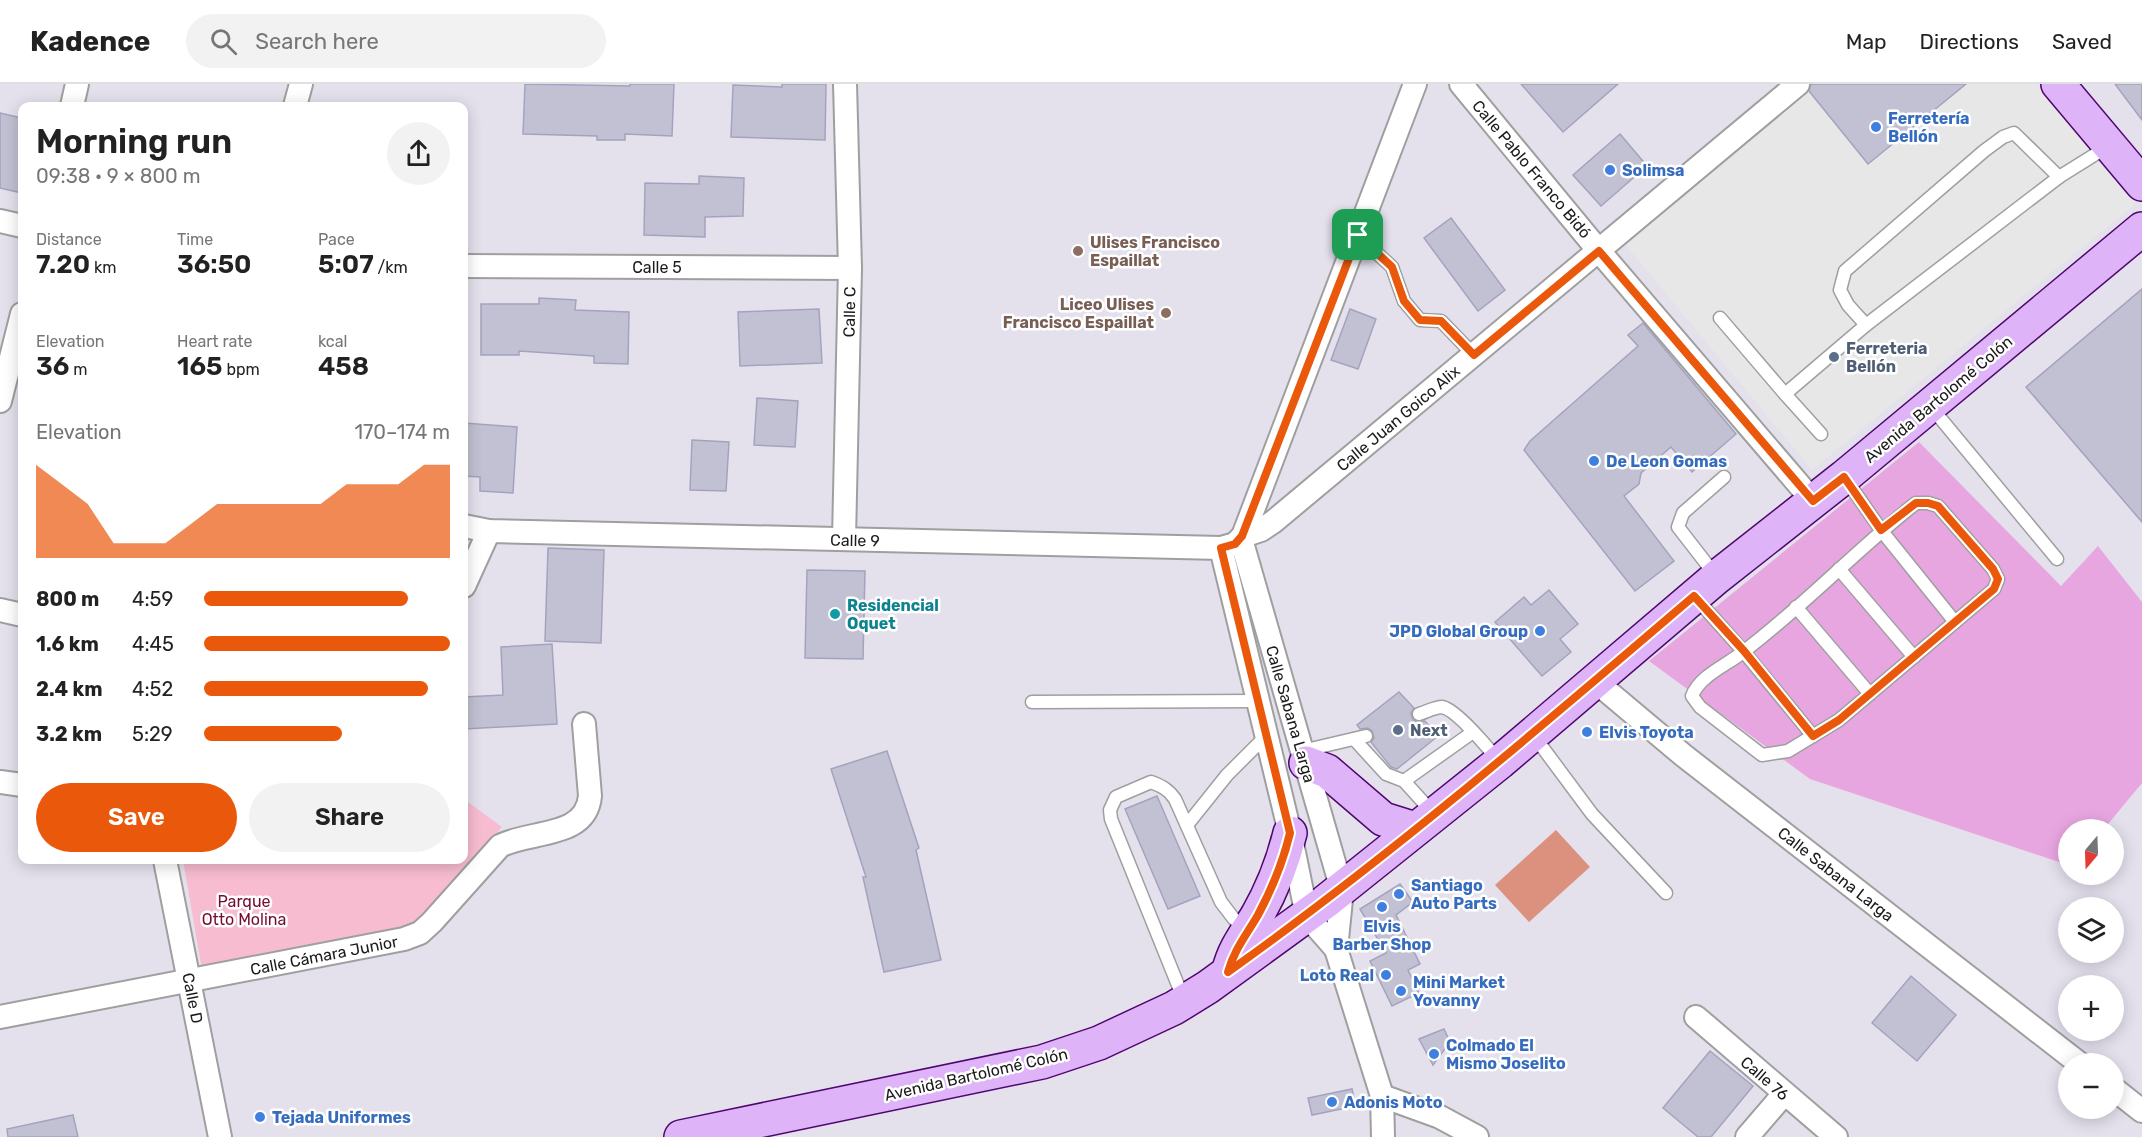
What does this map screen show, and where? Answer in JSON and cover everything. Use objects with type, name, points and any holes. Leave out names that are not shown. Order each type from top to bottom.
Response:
[{"type":"main road","points":[[2068,88],[2142,184]]},
{"type":"main road","name":"Avenida Bartolomé Colón","points":[[681,1137],[714,1134],[1042,1062],[1099,1043],[1184,1002],[1342,890],[1500,762],[1705,587],[1844,477],[2142,229]]},
{"type":"main road","points":[[1304,757],[1327,771],[1383,819],[1425,822]]},
{"type":"main road","points":[[1228,972],[1238,945],[1250,927],[1282,865],[1290,833]]},
{"type":"street","points":[[73,102],[77,84]]},
{"type":"street","points":[[296,102],[301,84]]},
{"type":"street","name":"Calle C","points":[[844,539],[850,268],[845,84]]},
{"type":"street","points":[[1235,541],[1358,235],[1415,84]]},
{"type":"street","name":"Calle Pablo Franco Bidó","points":[[1461,84],[1599,251],[1813,501]]},
{"type":"street","name":"Calle Juan Goico Alix","points":[[1235,541],[1273,522],[1798,84]]},
{"type":"street","points":[[0,221],[18,225]]},
{"type":"street","name":"Calle 5","points":[[468,266],[850,268]]},
{"type":"street","points":[[0,401],[18,330]]},
{"type":"street","name":"Calle 9","points":[[468,527],[489,531],[844,539],[1235,541]]},
{"type":"street","points":[[468,577],[489,531]]},
{"type":"street","name":"Calle Sabana Larga","points":[[1235,541],[1258,701],[1290,833],[1307,916]]},
{"type":"street","name":"Calle Sabana Larga","points":[[1235,541],[1304,757],[1342,890]]},
{"type":"street","points":[[0,610],[18,614]]},
{"type":"street","name":"Calle Sabana Larga","points":[[1594,681],[1683,755],[2066,1053]]},
{"type":"street","name":"Calle Cámara Junior","points":[[0,1017],[404,939],[420,933],[500,846],[513,839],[568,828],[584,814],[589,806],[590,796],[584,724]]},
{"type":"street","points":[[0,782],[18,784]]},
{"type":"street","name":"Calle D","points":[[166,864],[220,1137]]},
{"type":"street","points":[[1342,890],[1336,949],[1382,1096],[1383,1137]]},
{"type":"street","points":[[1307,916],[1336,949]]},
{"type":"street","name":"Calle 76","points":[[1696,1017],[1836,1137]]},
{"type":"street","points":[[1747,1137],[1784,1094]]},
{"type":"street","points":[[1382,1096],[1440,1117],[1477,1137]]},
{"type":"street","points":[[2124,1097],[2142,1111]]},
{"type":"lane","points":[[1866,326],[1848,305],[1840,290],[1845,271],[2003,137],[2014,133],[2059,177]]},
{"type":"lane","points":[[1785,394],[1866,326],[2059,177],[2111,145]]},
{"type":"lane","points":[[1358,235],[1392,267],[1404,301],[1420,320],[1441,321],[1474,355]]},
{"type":"lane","points":[[1720,318],[1821,434]]},
{"type":"lane","points":[[1930,406],[2056,559]]},
{"type":"lane","points":[[1724,477],[1683,513],[1678,527],[1705,587],[1744,651],[1813,736]]},
{"type":"lane","points":[[1844,477],[1881,530],[1955,622]]},
{"type":"lane","points":[[1916,503],[1938,506],[1993,569],[1998,579],[1994,589],[1839,720],[1788,751],[1762,755],[1700,707],[1692,696],[1695,686],[1744,651],[1881,530],[1916,503]]},
{"type":"lane","points":[[1839,568],[1914,657]]},
{"type":"lane","points":[[1796,607],[1870,694]]},
{"type":"lane","points":[[1032,702],[1258,701]]},
{"type":"lane","points":[[1419,714],[1442,707],[1449,710],[1500,762]]},
{"type":"lane","points":[[1404,781],[1473,732]]},
{"type":"lane","points":[[1532,733],[1592,814],[1666,894]]},
{"type":"lane","points":[[1187,825],[1227,776],[1266,736]]},
{"type":"lane","points":[[1304,757],[1360,737],[1386,774],[1404,781],[1425,822]]},
{"type":"lane","points":[[1184,1002],[1111,819],[1112,803],[1116,797],[1151,782],[1170,792],[1176,799],[1221,902],[1234,919],[1250,927]]},
{"type":"shaded area","name":"Ferreteria Bellón","points":[[1816,84],[2037,84],[2135,204],[1812,470],[1626,245]]},
{"type":"shaded area","points":[[1919,442],[2061,586],[2098,546],[2142,602],[2142,783],[2112,819],[2058,819],[2058,862],[1810,779],[1649,661]]},
{"type":"shaded area","points":[[1556,830],[1590,867],[1529,922],[1495,885]]},
{"type":"green space","name":"Parque Otto Molina","points":[[468,802],[502,827],[417,925],[202,970],[184,864],[468,864]]},
{"type":"building","points":[[525,84],[630,86],[630,84],[674,84],[672,136],[625,134],[625,140],[597,140],[597,136],[523,134]]},
{"type":"building","points":[[782,84],[826,84],[825,140],[731,137],[733,85],[782,87]]},
{"type":"building","points":[[1521,84],[1618,84],[1563,132]]},
{"type":"building","name":"Ferretería Bellón","points":[[1811,84],[1966,84],[1868,164],[1809,91]]},
{"type":"building","points":[[2115,84],[2142,84],[2142,120]]},
{"type":"building","points":[[0,113],[18,117],[18,192],[0,188]]},
{"type":"building","name":"Solimsa","points":[[1620,134],[1647,166],[1601,206],[1573,175]]},
{"type":"building","points":[[699,176],[744,178],[743,216],[705,217],[705,237],[644,235],[645,183],[699,184]]},
{"type":"building","points":[[1451,218],[1505,290],[1478,311],[1424,238]]},
{"type":"building","points":[[2142,289],[2142,522],[2026,387]]},
{"type":"building","points":[[539,298],[576,300],[575,310],[629,312],[628,364],[594,363],[594,356],[519,351],[519,355],[481,355],[481,304],[539,304]]},
{"type":"building","points":[[819,309],[822,363],[740,366],[738,312]]},
{"type":"building","points":[[1350,309],[1376,319],[1358,369],[1331,360]]},
{"type":"building","name":"De Leon Gomas","points":[[1643,323],[1736,434],[1692,472],[1671,447],[1641,473],[1639,484],[1624,496],[1674,561],[1635,591],[1524,450],[1530,441],[1638,346],[1628,335]]},
{"type":"building","points":[[757,398],[798,401],[795,447],[754,445]]},
{"type":"building","points":[[468,423],[517,427],[513,493],[480,491],[480,477],[468,476]]},
{"type":"building","points":[[692,440],[729,442],[726,491],[690,490]]},
{"type":"building","points":[[548,548],[604,550],[601,643],[545,641]]},
{"type":"building","name":"Residencial Oquet","points":[[807,570],[865,571],[863,659],[805,658]]},
{"type":"building","points":[[1549,590],[1578,624],[1560,639],[1571,652],[1542,676],[1495,622],[1524,597],[1531,605]]},
{"type":"building","points":[[552,644],[557,724],[468,729],[468,697],[503,695],[501,647]]},
{"type":"building","name":"Next","points":[[1399,692],[1414,708],[1411,713],[1413,720],[1425,721],[1438,736],[1397,769],[1391,767],[1371,742],[1374,738],[1372,731],[1368,728],[1360,729],[1357,725]]},
{"type":"building","points":[[887,751],[919,848],[916,850],[941,960],[884,972],[863,877],[866,877],[831,769]]},
{"type":"building","points":[[1157,796],[1200,896],[1168,909],[1125,809]]},
{"type":"building","points":[[1400,884],[1413,902],[1396,915],[1420,964],[1408,970],[1419,993],[1392,1006],[1370,961],[1386,953],[1360,909]]},
{"type":"building","points":[[1911,976],[1956,1015],[1917,1061],[1872,1023]]},
{"type":"building","name":"Colmado El Mismo Joselito","points":[[1444,1029],[1450,1042],[1433,1065],[1419,1039]]},
{"type":"building","points":[[1710,1051],[1753,1086],[1711,1137],[1698,1137],[1663,1108]]},
{"type":"building","name":"Adonis Moto","points":[[1352,1089],[1356,1106],[1312,1115],[1308,1098]]},
{"type":"building","points":[[73,1115],[78,1137],[8,1137],[7,1129]]},
{"type":"place","name":"Ferretería Bellón","points":[[1876,127]]},
{"type":"place","name":"Solimsa","points":[[1610,170]]},
{"type":"place","name":"Ulises Francisco Espaillat","points":[[1078,251]]},
{"type":"place","name":"Liceo Ulises Francisco Espaillat","points":[[1166,313]]},
{"type":"place","name":"Ferreteria Bellón","points":[[1834,357]]},
{"type":"place","name":"De Leon Gomas","points":[[1594,461]]},
{"type":"place","name":"Residencial Oquet","points":[[835,614]]},
{"type":"place","name":"JPD Global Group","points":[[1540,631]]},
{"type":"place","name":"Next","points":[[1398,730]]},
{"type":"place","name":"Elvis Toyota","points":[[1587,732]]},
{"type":"place","name":"Santiago Auto Parts","points":[[1399,894]]},
{"type":"place","name":"Elvis Barber Shop","points":[[1382,907]]},
{"type":"place","name":"Loto Real","points":[[1386,975]]},
{"type":"place","name":"Mini Market Yovanny","points":[[1401,991]]},
{"type":"place","name":"Colmado El Mismo Joselito","points":[[1434,1054]]},
{"type":"place","name":"Adonis Moto","points":[[1332,1102]]},
{"type":"place","name":"Tejada Uniformes","points":[[260,1117]]},
{"type":"route","points":[[1358,235],[1392,267],[1404,301],[1420,320],[1441,321],[1474,355],[1599,251],[1813,501],[1844,477],[1881,530],[1916,503],[1938,506],[1993,569],[1998,579],[1994,589],[1839,720],[1813,736],[1744,651],[1694,596],[1500,762],[1342,890],[1228,972],[1238,945],[1258,914],[1282,865],[1290,833],[1221,548],[1229,547],[1241,539],[1358,235]]}]
